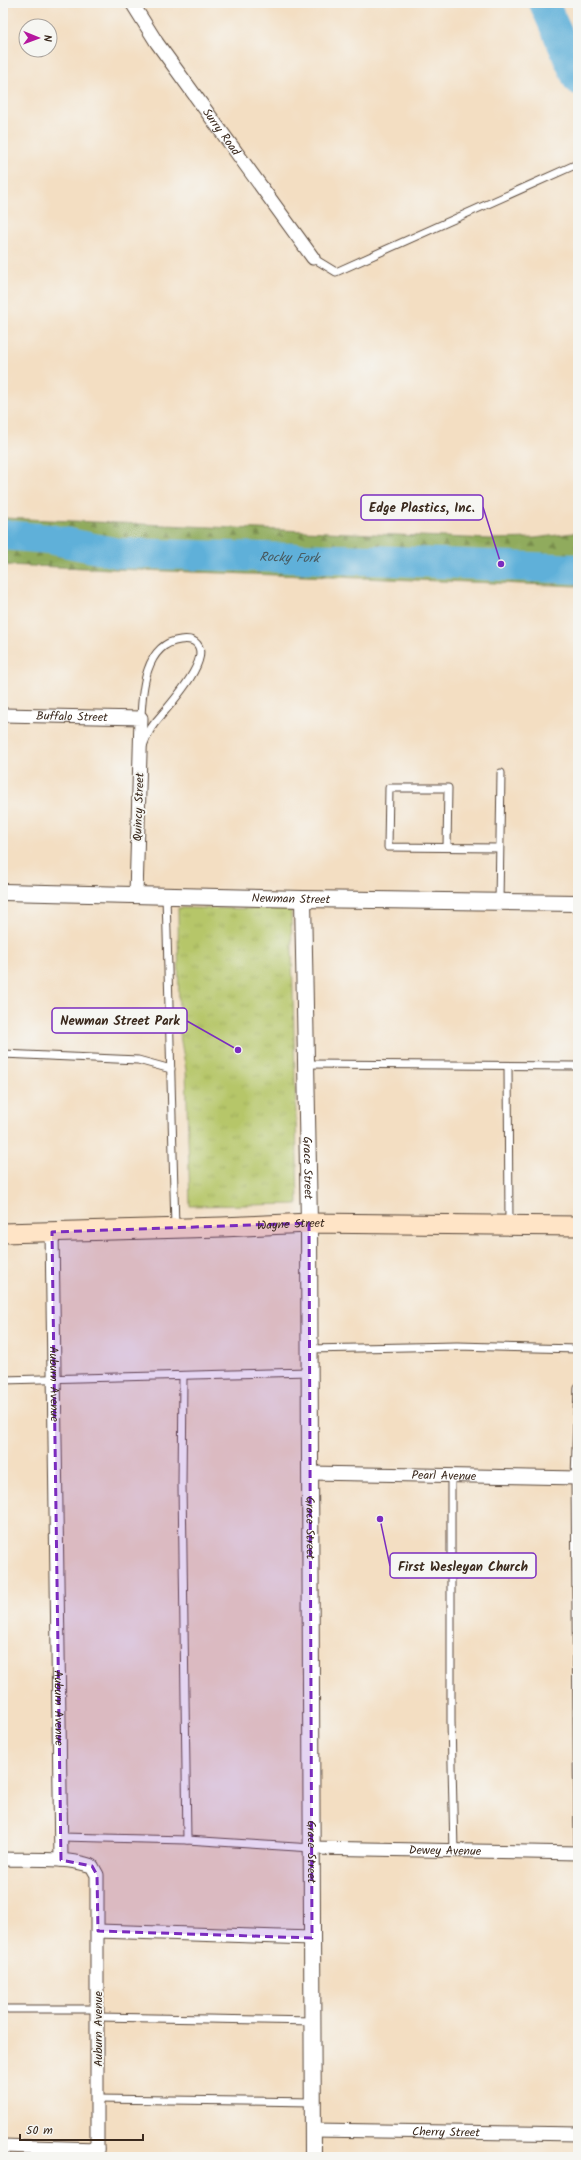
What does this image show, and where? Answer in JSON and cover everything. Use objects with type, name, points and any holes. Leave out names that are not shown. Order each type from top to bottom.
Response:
[{"type":"main road","name":"Wayne Street","points":[[3,1233],[309,1222],[578,1226]]},
{"type":"street","name":"Surry Road","points":[[132,3],[157,43],[314,258]]},
{"type":"street","name":"Buffalo Street","points":[[3,715],[142,718]]},
{"type":"street","name":"Quincy Street","points":[[136,895],[142,718]]},
{"type":"street","name":"Newman Street","points":[[3,892],[303,899],[578,903]]},
{"type":"street","name":"Grace Street","points":[[303,899],[309,1222],[313,2157]]},
{"type":"street","name":"Auburn Avenue","points":[[52,1232],[61,1860],[92,1866],[97,1875],[97,2153]]},
{"type":"street","name":"Pearl Avenue","points":[[310,1473],[577,1478]]},
{"type":"street","name":"Dewey Avenue","points":[[312,1848],[578,1853]]},
{"type":"street","points":[[3,1859],[61,1860]]},
{"type":"street","points":[[98,1931],[312,1938]]},
{"type":"street","name":"Cherry Street","points":[[313,2130],[578,2134]]},
{"type":"street","points":[[3,2146],[97,2153]]},
{"type":"lane","points":[[314,258],[336,272],[575,165]]},
{"type":"lane","points":[[141,752],[153,725],[173,703],[198,662],[201,654],[198,645],[193,640],[175,640],[165,645],[156,656],[150,666],[142,692],[142,718]]},
{"type":"lane","points":[[499,902],[501,774]]},
{"type":"lane","points":[[447,847],[448,788],[389,788],[388,847],[499,848]]},
{"type":"lane","points":[[166,896],[168,1036],[171,1069],[174,1228]]},
{"type":"lane","points":[[3,1054],[138,1060],[171,1069]]},
{"type":"lane","points":[[306,1064],[578,1066]]},
{"type":"lane","points":[[508,1066],[509,1225]]},
{"type":"lane","points":[[309,1349],[457,1346],[578,1349]]},
{"type":"lane","points":[[3,1380],[309,1372]]},
{"type":"lane","points":[[184,1376],[182,1485],[187,1840]]},
{"type":"lane","points":[[578,1387],[578,1853]]},
{"type":"lane","points":[[451,1476],[451,1721],[454,1851]]},
{"type":"lane","points":[[60,1837],[187,1840],[312,1848]]},
{"type":"lane","points":[[3,2009],[313,2021]]},
{"type":"lane","points":[[98,2099],[313,2102]]},
{"type":"highlighted area","points":[[309,1223],[312,1938],[98,1931],[97,1875],[92,1866],[61,1860],[52,1232]]},
{"type":"green space","points":[[3,518],[490,539],[535,538],[573,533],[578,530],[578,586],[3,565]]},
{"type":"green space","points":[[178,908],[291,909],[298,1204],[190,1206],[186,1070],[179,1030]]},
{"type":"waterway","points":[[544,3],[578,80]]},
{"type":"waterway","name":"Rocky Fork","points":[[3,535],[49,539],[118,553],[372,560],[578,569]]},
{"type":"place","name":"Edge Plastics, Inc.","points":[[501,564]]},
{"type":"place","name":"Newman Street Park","points":[[238,1050]]},
{"type":"place","name":"First Wesleyan Church","points":[[380,1519]]}]
